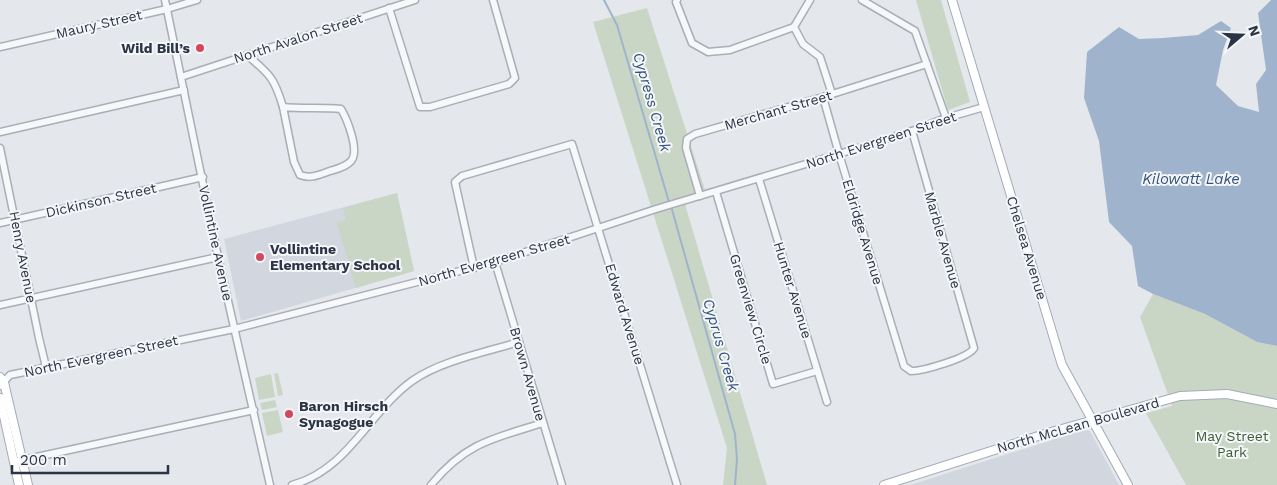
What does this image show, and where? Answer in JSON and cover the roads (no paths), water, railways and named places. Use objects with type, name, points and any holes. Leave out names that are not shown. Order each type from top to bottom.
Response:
[{"type":"main road","name":"Chelsea Avenue","points":[[952,0],[1062,365],[1128,485]]},
{"type":"main road","points":[[1,381],[28,485]]},
{"type":"main road","name":"North McLean Boulevard","points":[[884,485],[1092,420],[1180,396],[1226,394],[1277,404]]},
{"type":"main road","points":[[0,398],[19,485]]},
{"type":"street","name":"Vollintine Avenue","points":[[165,0],[218,257],[270,485]]},
{"type":"street","name":"Maury Street","points":[[0,47],[167,9],[197,0]]},
{"type":"street","name":"North Avalon Street","points":[[181,78],[415,0]]},
{"type":"street","points":[[389,8],[420,107],[430,107],[509,84],[515,78],[493,0]]},
{"type":"street","points":[[677,0],[676,2],[692,43],[708,52],[730,50],[794,27],[810,0]]},
{"type":"street","points":[[862,0],[915,31],[946,118]]},
{"type":"street","points":[[794,27],[803,44],[820,57],[832,94]]},
{"type":"street","points":[[247,56],[271,76],[278,88],[294,162],[300,175],[314,177],[345,166],[350,162],[354,153],[353,144],[348,122],[341,109],[283,107]]},
{"type":"street","name":"Merchant Street","points":[[700,196],[686,148],[687,139],[695,134],[823,97],[926,64]]},
{"type":"street","points":[[0,132],[184,90]]},
{"type":"street","name":"Eldridge Avenue","points":[[823,97],[904,366]]},
{"type":"street","name":"North Evergreen Street","points":[[1,381],[10,375],[234,329],[474,268],[984,107]]},
{"type":"street","name":"Marble Avenue","points":[[904,366],[911,371],[915,371],[962,357],[972,352],[974,348],[912,131]]},
{"type":"street","name":"Edward Avenue","points":[[474,268],[455,182],[462,176],[572,144],[677,485]]},
{"type":"street","name":"Henry Avenue","points":[[0,148],[46,367]]},
{"type":"street","name":"Dickinson Street","points":[[0,223],[202,177]]},
{"type":"street","name":"Hunter Avenue","points":[[759,179],[827,402]]},
{"type":"street","name":"Greenview Circle","points":[[716,192],[773,384],[817,371]]},
{"type":"street","points":[[0,305],[218,257]]},
{"type":"street","name":"Brown Avenue","points":[[495,262],[562,485]]},
{"type":"street","points":[[292,485],[310,479],[330,467],[398,392],[412,381],[443,365],[519,342]]},
{"type":"street","points":[[14,462],[254,410]]},
{"type":"street","points":[[431,485],[444,469],[461,455],[485,440],[543,424]]},
{"type":"water","name":"Kilowatt Lake","points":[[1271,0],[1277,0],[1277,346],[1257,342],[1205,314],[1153,294],[1138,286],[1132,246],[1109,222],[1099,141],[1084,98],[1087,52],[1119,27],[1139,39],[1163,38],[1198,35],[1221,21],[1231,28],[1223,50],[1216,85],[1238,106],[1259,112],[1256,84],[1266,70],[1258,13]]},
{"type":"waterway","name":"Cypress Creek","points":[[604,0],[617,25],[669,202]]},
{"type":"waterway","name":"Cyprus Creek","points":[[671,206],[735,434],[737,459],[735,485]]},
{"type":"place","name":"Wild Bill’s","points":[[200,48]]},
{"type":"place","name":"Vollintine Elementary School","points":[[260,257]]},
{"type":"place","name":"Baron Hirsch Synagogue","points":[[289,414]]},
{"type":"park label","name":"May Street Park","points":[[1232,444]]}]
